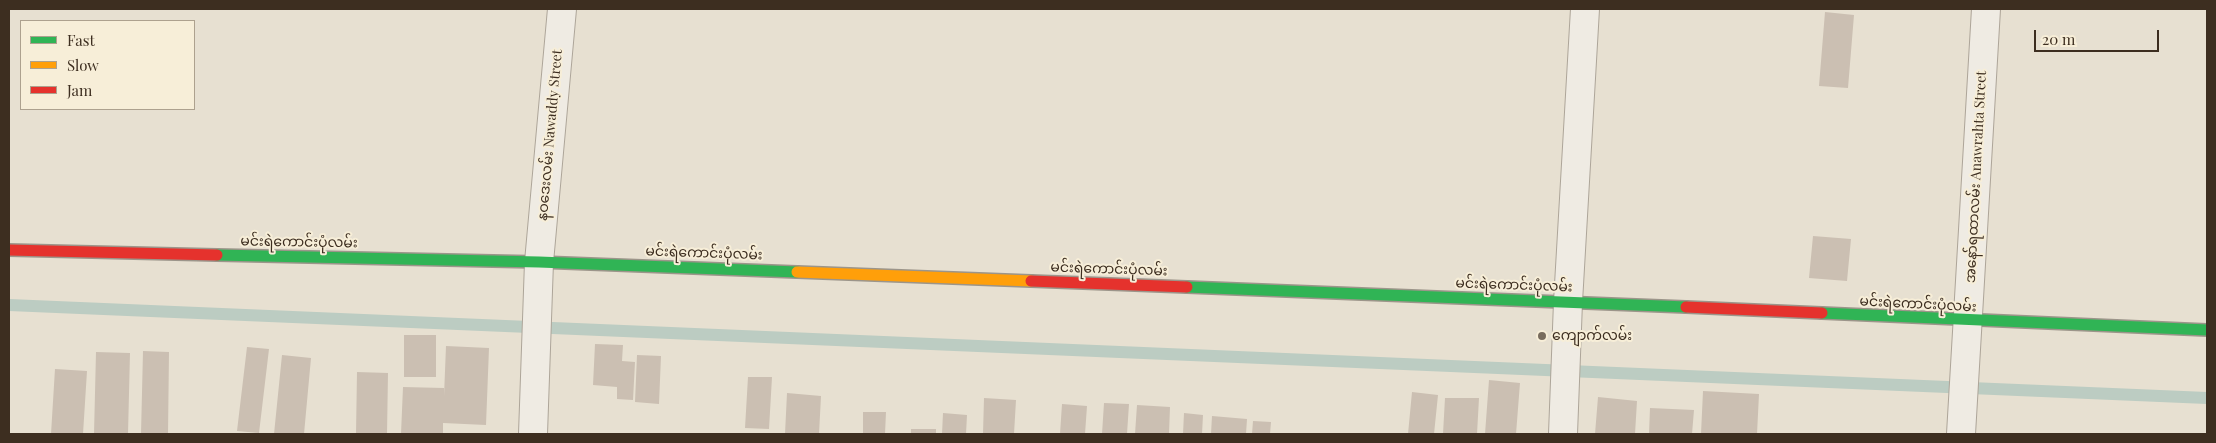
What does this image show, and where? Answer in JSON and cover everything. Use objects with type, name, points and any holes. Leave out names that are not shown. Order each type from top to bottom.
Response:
[{"type":"street","name":"နဝဒေးလမ်း Nawaddy Street","points":[[533,434],[539,262],[562,9]]},
{"type":"street","points":[[1563,434],[1568,302],[1585,9]]},
{"type":"street","name":"အနော်ရထာလမ်း Anawrahta Street","points":[[1961,434],[1986,9]]},
{"type":"street","name":"မင်းရဲကောင်းပုံလမ်း","points":[[9,250],[539,262],[1568,302],[2207,330]]},
{"type":"building","points":[[1825,12],[1854,15],[1848,88],[1819,86]]},
{"type":"building","points":[[1813,236],[1851,239],[1847,281],[1809,278]]},
{"type":"building","points":[[404,335],[436,335],[436,377],[404,377]]},
{"type":"building","points":[[595,344],[623,345],[622,361],[635,362],[633,400],[617,399],[617,387],[593,385]]},
{"type":"building","points":[[446,346],[489,348],[486,425],[443,423],[443,434],[401,434],[403,387],[444,388],[444,396]]},
{"type":"building","points":[[247,347],[269,349],[259,433],[237,431]]},
{"type":"building","points":[[143,351],[169,352],[168,434],[141,434]]},
{"type":"building","points":[[96,352],[130,353],[128,434],[94,434]]},
{"type":"building","points":[[282,355],[311,358],[304,434],[274,434]]},
{"type":"building","points":[[637,355],[661,356],[659,404],[635,402]]},
{"type":"building","points":[[55,369],[87,371],[83,434],[51,434]]},
{"type":"building","points":[[357,372],[388,373],[387,434],[356,434]]},
{"type":"building","points":[[748,377],[772,377],[769,429],[745,428]]},
{"type":"building","points":[[1489,380],[1520,383],[1516,434],[1485,434]]},
{"type":"building","points":[[1703,391],[1759,394],[1757,434],[1701,434]]},
{"type":"building","points":[[1412,392],[1438,395],[1434,434],[1408,434]]},
{"type":"building","points":[[787,393],[821,396],[819,434],[785,434]]},
{"type":"building","points":[[1598,397],[1637,401],[1635,434],[1595,434]]},
{"type":"building","points":[[984,398],[1016,400],[1014,434],[983,434]]},
{"type":"building","points":[[1445,398],[1479,398],[1477,434],[1443,434]]},
{"type":"building","points":[[1104,403],[1129,404],[1127,434],[1102,434]]},
{"type":"building","points":[[1062,404],[1087,406],[1085,434],[1060,434]]},
{"type":"building","points":[[1137,405],[1170,407],[1169,434],[1135,434]]},
{"type":"building","points":[[1650,408],[1694,410],[1692,434],[1649,434]]},
{"type":"building","points":[[863,412],[886,412],[885,434],[863,434]]},
{"type":"building","points":[[943,413],[967,415],[966,434],[942,434]]},
{"type":"building","points":[[1184,413],[1203,415],[1202,434],[1183,434]]},
{"type":"building","points":[[1212,416],[1247,419],[1246,434],[1211,434]]},
{"type":"building","points":[[1253,421],[1271,422],[1270,434],[1252,434]]},
{"type":"building","points":[[911,429],[936,429],[936,434],[911,434]]},
{"type":"waterway","points":[[9,305],[2207,398]]},
{"type":"traffic: fast","points":[[217,255],[539,262],[797,272]]},
{"type":"traffic: fast","points":[[1187,287],[1686,307]]},
{"type":"traffic: fast","points":[[1822,313],[2207,330]]},
{"type":"traffic: slow","points":[[797,272],[1031,281]]},
{"type":"traffic: jam","points":[[9,250],[217,255]]},
{"type":"traffic: jam","points":[[1031,281],[1187,287]]},
{"type":"traffic: jam","points":[[1686,307],[1822,313]]},
{"type":"place","name":"ကျောက်လမ်း","points":[[1542,336]]}]
